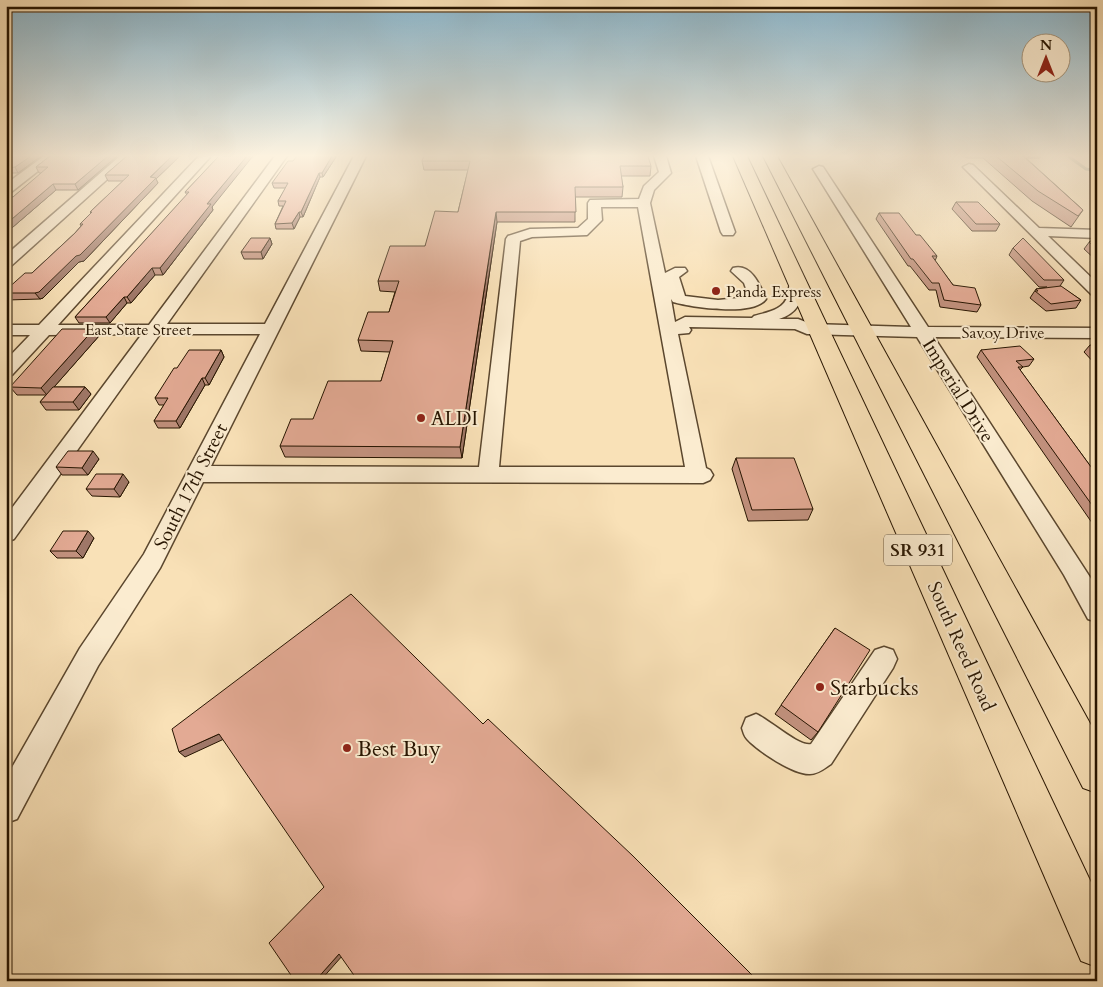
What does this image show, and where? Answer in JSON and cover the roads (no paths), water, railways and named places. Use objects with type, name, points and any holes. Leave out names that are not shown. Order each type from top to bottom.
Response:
[{"type":"main road","name":"South Reed Road","points":[[761,202],[797,282],[813,330],[1097,945]]},
{"type":"main road","name":"SR 931","points":[[794,202],[1097,774]]},
{"type":"street","points":[[6,263],[75,202]]},
{"type":"street","points":[[6,370],[162,202]]},
{"type":"street","points":[[6,533],[248,202]]},
{"type":"street","name":"South 17th Street","points":[[6,808],[89,657],[152,561],[336,202]]},
{"type":"street","points":[[718,202],[728,232]]},
{"type":"street","name":"Imperial Drive","points":[[839,202],[1072,568],[1097,611]]},
{"type":"street","points":[[1006,202],[1097,292]]},
{"type":"street","points":[[196,474],[700,475],[673,327],[644,203],[594,203],[595,220],[582,232],[530,232],[513,239],[488,474]]},
{"type":"street","points":[[1037,232],[1083,232],[1097,234]]},
{"type":"street","points":[[680,271],[671,275],[678,299],[694,304],[747,304],[758,299],[751,282],[738,271]]},
{"type":"street","points":[[746,323],[778,314],[790,307],[796,298],[797,282]]},
{"type":"street","points":[[673,327],[685,322],[798,324],[813,330]]},
{"type":"street","points":[[673,327],[687,332],[803,334],[813,330]]},
{"type":"street","name":"East State Street","points":[[6,330],[270,329]]},
{"type":"street","name":"Savoy Drive","points":[[813,330],[1097,333]]},
{"type":"street","points":[[756,728],[797,758],[812,760],[820,754],[884,659]]},
{"type":"place","name":"Panda Express","points":[[716,291]]},
{"type":"place","name":"ALDI","points":[[421,418]]},
{"type":"place","name":"Starbucks","points":[[820,687]]},
{"type":"place","name":"Best Buy","points":[[347,748]]}]
